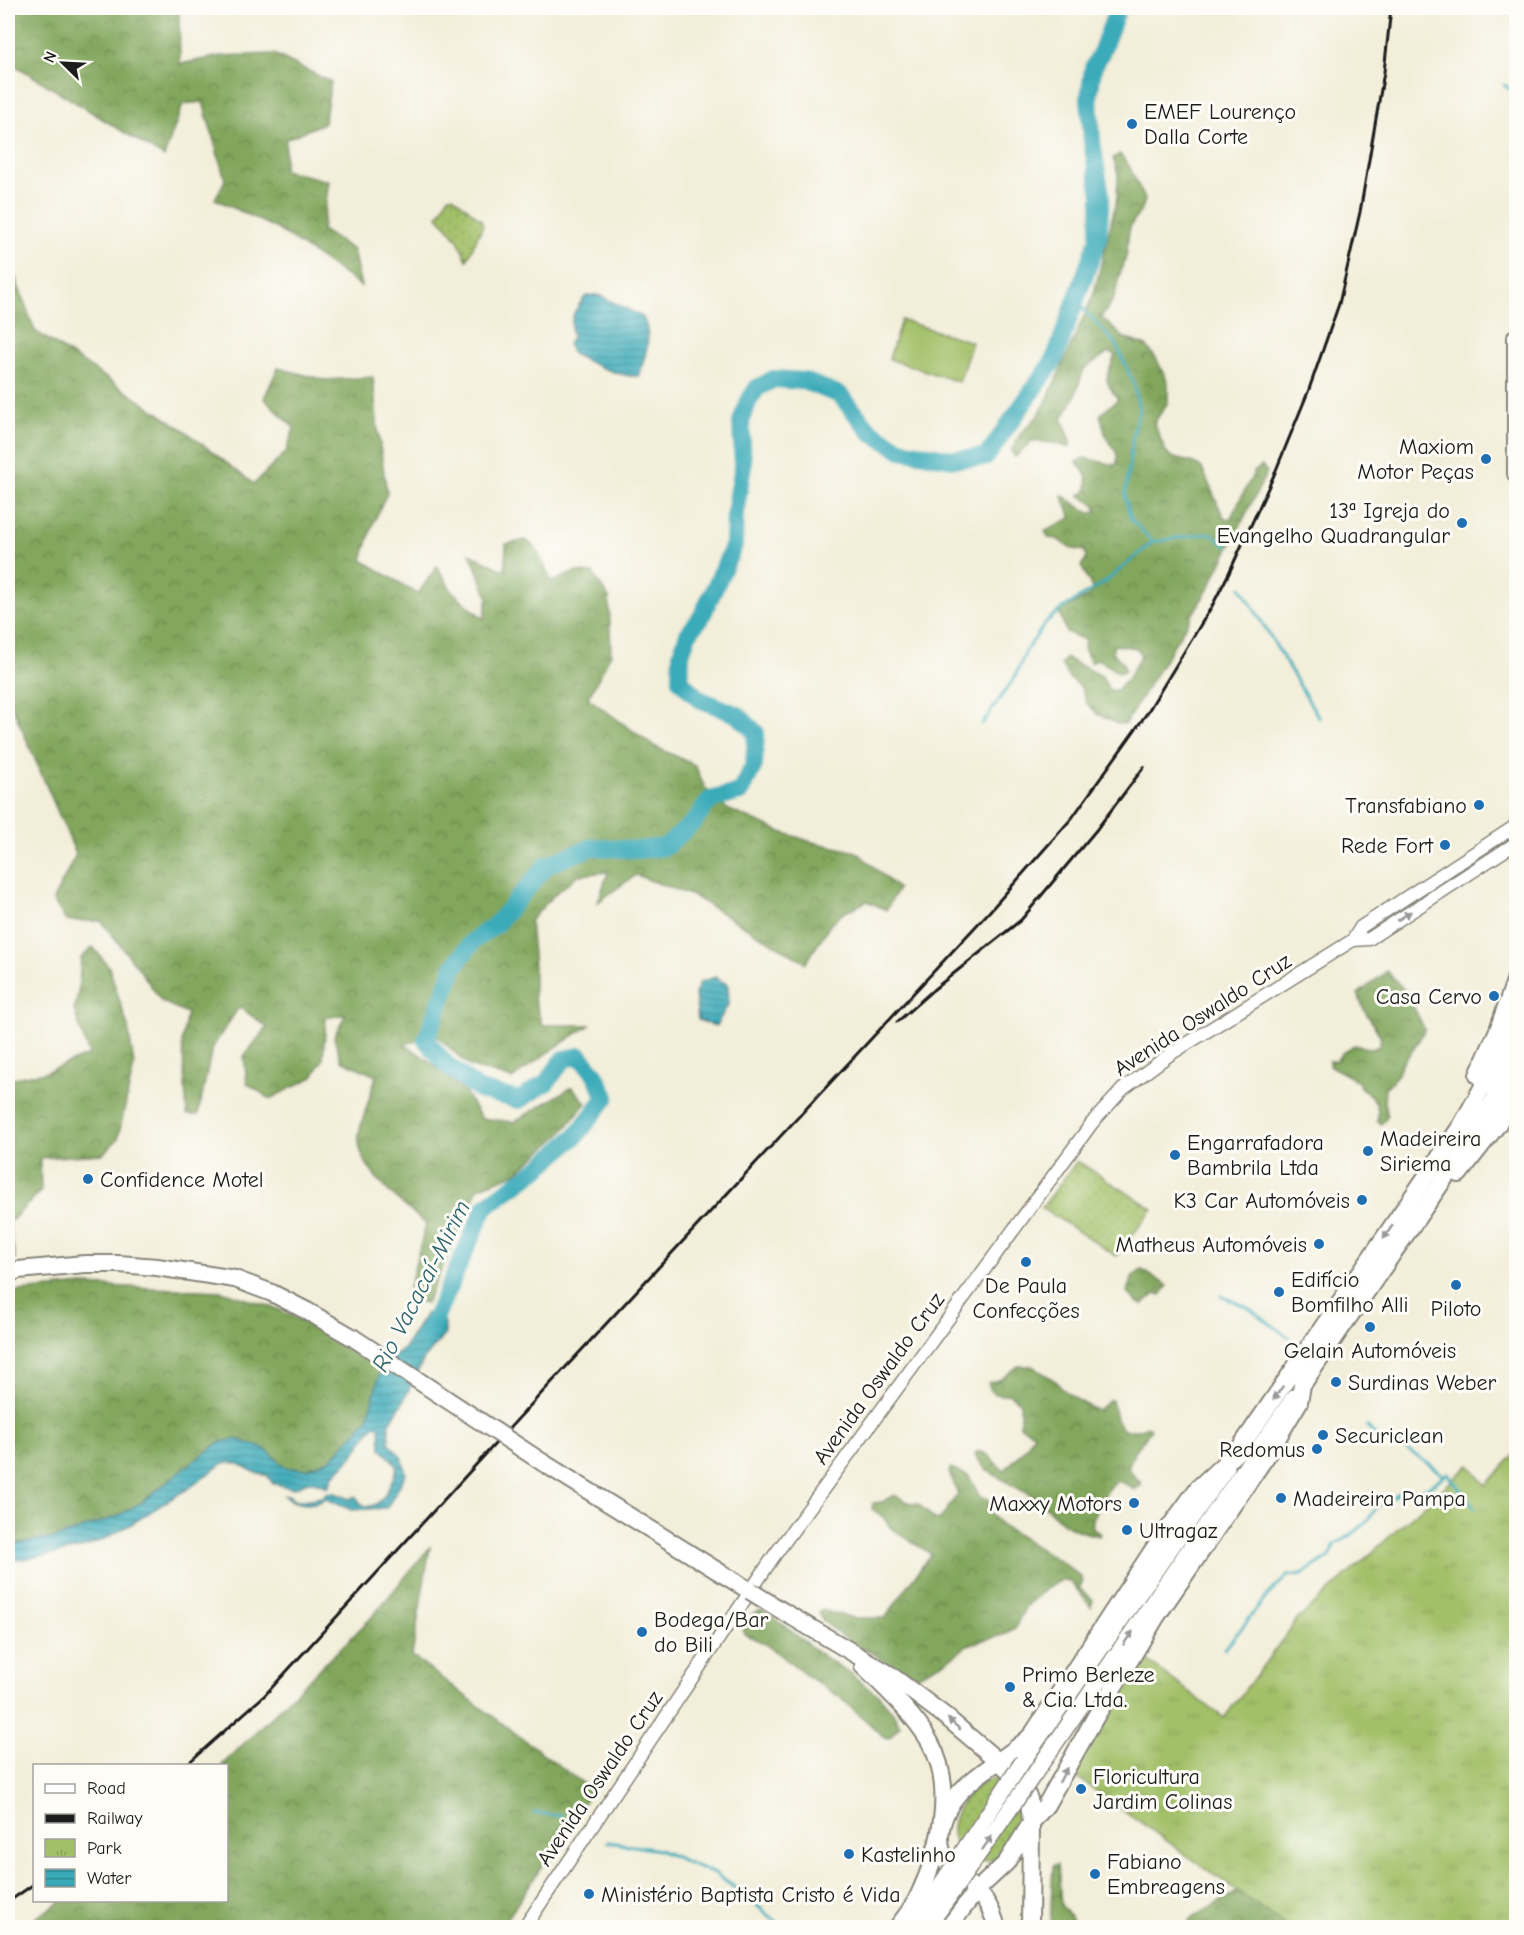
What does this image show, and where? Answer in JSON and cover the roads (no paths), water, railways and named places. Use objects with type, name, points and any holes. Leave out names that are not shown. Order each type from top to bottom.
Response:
[{"type":"highway","points":[[1516,337],[1516,474]]},
{"type":"highway","points":[[1422,1183],[1427,1161],[1463,1105],[1479,1072],[1498,1030],[1516,978]]},
{"type":"highway","points":[[897,1928],[917,1899],[946,1813],[964,1786],[1032,1735],[1153,1550],[1198,1488],[1237,1452],[1461,1126],[1480,1094],[1508,1036],[1516,1012]]},
{"type":"highway","points":[[948,1928],[977,1890],[1006,1863],[1055,1790],[1096,1716],[1156,1617],[1249,1482],[1299,1402],[1302,1385],[1462,1153],[1494,1100],[1516,1050]]},
{"type":"highway","points":[[1433,1196],[1462,1172],[1498,1124],[1516,1088]]},
{"type":"highway","points":[[8,1274],[18,1270],[104,1264],[157,1267],[235,1279],[261,1288],[352,1337],[542,1462],[784,1612],[889,1674],[945,1716],[1012,1773],[1022,1785],[1029,1799],[1031,1823],[1030,1928]]},
{"type":"highway","points":[[847,1650],[907,1711],[929,1741],[938,1760],[943,1785],[940,1843],[944,1860],[987,1902],[997,1928]]},
{"type":"main road","points":[[908,1928],[949,1886],[1035,1773],[1302,1385]]},
{"type":"main road","points":[[927,1928],[949,1886],[1023,1761],[1237,1452]]},
{"type":"street","name":"Avenida Oswaldo Cruz","points":[[524,1928],[774,1556],[1092,1123],[1123,1089],[1169,1055],[1353,940],[1361,927],[1514,827],[1516,823]]},
{"type":"street","name":"Avenida Oswaldo Cruz","points":[[1353,940],[1368,939],[1516,843]]},
{"type":"street","points":[[1419,890],[1428,900]]},
{"type":"water","points":[[595,295],[643,317],[648,339],[639,376],[613,372],[571,353],[568,343],[572,338],[573,315],[586,296]]},
{"type":"water","points":[[715,977],[728,985],[729,1003],[716,1026],[698,1020],[695,994],[700,982]]},
{"type":"water","name":"Rio Vacacaí-Mirim","points":[[426,1313],[445,1323],[445,1334],[424,1359],[403,1402],[389,1424],[389,1442],[402,1458],[406,1474],[387,1508],[351,1510],[326,1499],[304,1504],[288,1499],[284,1495],[290,1495],[294,1500],[301,1500],[323,1497],[326,1493],[333,1492],[350,1499],[356,1496],[359,1502],[367,1506],[379,1502],[387,1492],[397,1468],[396,1464],[381,1449],[380,1426],[373,1426],[353,1456],[333,1476],[328,1487],[312,1482],[293,1488],[273,1484],[267,1475],[261,1475],[236,1463],[225,1463],[188,1489],[101,1541],[58,1553],[8,1561],[8,1545],[56,1538],[118,1516],[142,1502],[220,1442],[237,1439],[265,1449],[287,1468],[306,1469],[331,1459],[368,1418],[381,1368],[404,1348]]},
{"type":"waterway","name":"Rio Vacacaí-Mirim","points":[[423,1337],[435,1318],[485,1207],[539,1168],[577,1135],[606,1097],[595,1074],[580,1056],[564,1059],[546,1083],[519,1100],[479,1090],[446,1064],[426,1040],[455,965],[473,941],[495,925],[547,865],[592,847],[638,850],[665,847],[694,822],[710,800],[740,792],[754,765],[756,733],[738,715],[699,699],[680,680],[681,654],[688,634],[702,616],[734,545],[735,513],[743,466],[741,422],[748,402],[757,388],[774,379],[804,381],[840,395],[871,432],[901,450],[953,459],[986,457],[1054,360],[1098,239],[1101,196],[1092,142],[1089,98],[1093,68],[1118,8]]},
{"type":"waterway","points":[[1504,85],[1516,93]]},
{"type":"waterway","points":[[1076,301],[1116,344],[1134,384],[1139,410],[1133,435],[1125,497],[1131,519],[1153,542],[1210,533],[1227,546]]},
{"type":"waterway","points":[[982,724],[1015,677],[1026,651],[1046,622],[1064,607],[1104,583],[1153,542]]},
{"type":"waterway","points":[[1241,587],[1319,718]]},
{"type":"waterway","points":[[1221,1296],[1247,1307],[1290,1338]]},
{"type":"waterway","points":[[1367,1426],[1380,1441],[1401,1446],[1444,1476],[1447,1473],[1475,1508]]},
{"type":"waterway","points":[[1225,1649],[1267,1596],[1287,1576],[1302,1574],[1329,1557],[1335,1544],[1365,1524],[1377,1507],[1403,1491],[1425,1489],[1444,1476]]},
{"type":"waterway","points":[[534,1813],[562,1816]]},
{"type":"waterway","points":[[608,1842],[659,1850],[715,1874],[741,1892],[784,1928]]},
{"type":"railway","points":[[187,1764],[265,1695],[538,1397],[989,912],[1072,818],[1147,713],[1212,606],[1229,573],[1274,475],[1308,392],[1339,304],[1360,212],[1384,72],[1391,8]]},
{"type":"railway","points":[[897,1022],[933,990],[1021,920],[1097,829],[1144,767]]},
{"type":"railway","points":[[8,1902],[33,1885]]},
{"type":"place","name":"EMEF Lourenço Dalla Corte","points":[[1132,124]]},
{"type":"place","name":"Maxiom Motor Peças","points":[[1486,459]]},
{"type":"place","name":"13ª Igreja do Evangelho Quadrangular","points":[[1462,523]]},
{"type":"place","name":"Transfabiano","points":[[1479,805]]},
{"type":"place","name":"Rede Fort","points":[[1445,845]]},
{"type":"place","name":"Casa Cervo","points":[[1494,996]]},
{"type":"place","name":"Madeireira Siriema","points":[[1368,1151]]},
{"type":"place","name":"Engarrafadora Bambrila Ltda","points":[[1175,1155]]},
{"type":"place","name":"Confidence Motel","points":[[88,1179]]},
{"type":"place","name":"K3 Car Automóveis","points":[[1362,1200]]},
{"type":"place","name":"Matheus Automóveis","points":[[1319,1244]]},
{"type":"place","name":"De Paula Confecções","points":[[1026,1262]]},
{"type":"place","name":"Piloto","points":[[1456,1285]]},
{"type":"place","name":"Edifício Bomfilho Alli","points":[[1279,1292]]},
{"type":"place","name":"Gelain Automóveis","points":[[1370,1327]]},
{"type":"place","name":"Surdinas Weber","points":[[1336,1382]]},
{"type":"place","name":"Securiclean","points":[[1323,1435]]},
{"type":"place","name":"Redomus","points":[[1317,1449]]},
{"type":"place","name":"Madeireira Pampa","points":[[1281,1498]]},
{"type":"place","name":"Maxxy Motors","points":[[1134,1503]]},
{"type":"place","name":"Ultragaz","points":[[1127,1530]]},
{"type":"place","name":"Bodega/Bar do Bili","points":[[642,1632]]},
{"type":"place","name":"Primo Berleze & Cia. Ltda.","points":[[1010,1687]]},
{"type":"place","name":"Floricultura Jardim Colinas","points":[[1081,1789]]},
{"type":"place","name":"Kastelinho","points":[[849,1854]]},
{"type":"place","name":"Fabiano Embreagens","points":[[1095,1874]]},
{"type":"place","name":"Ministério Baptista Cristo é Vida","points":[[589,1894]]}]
